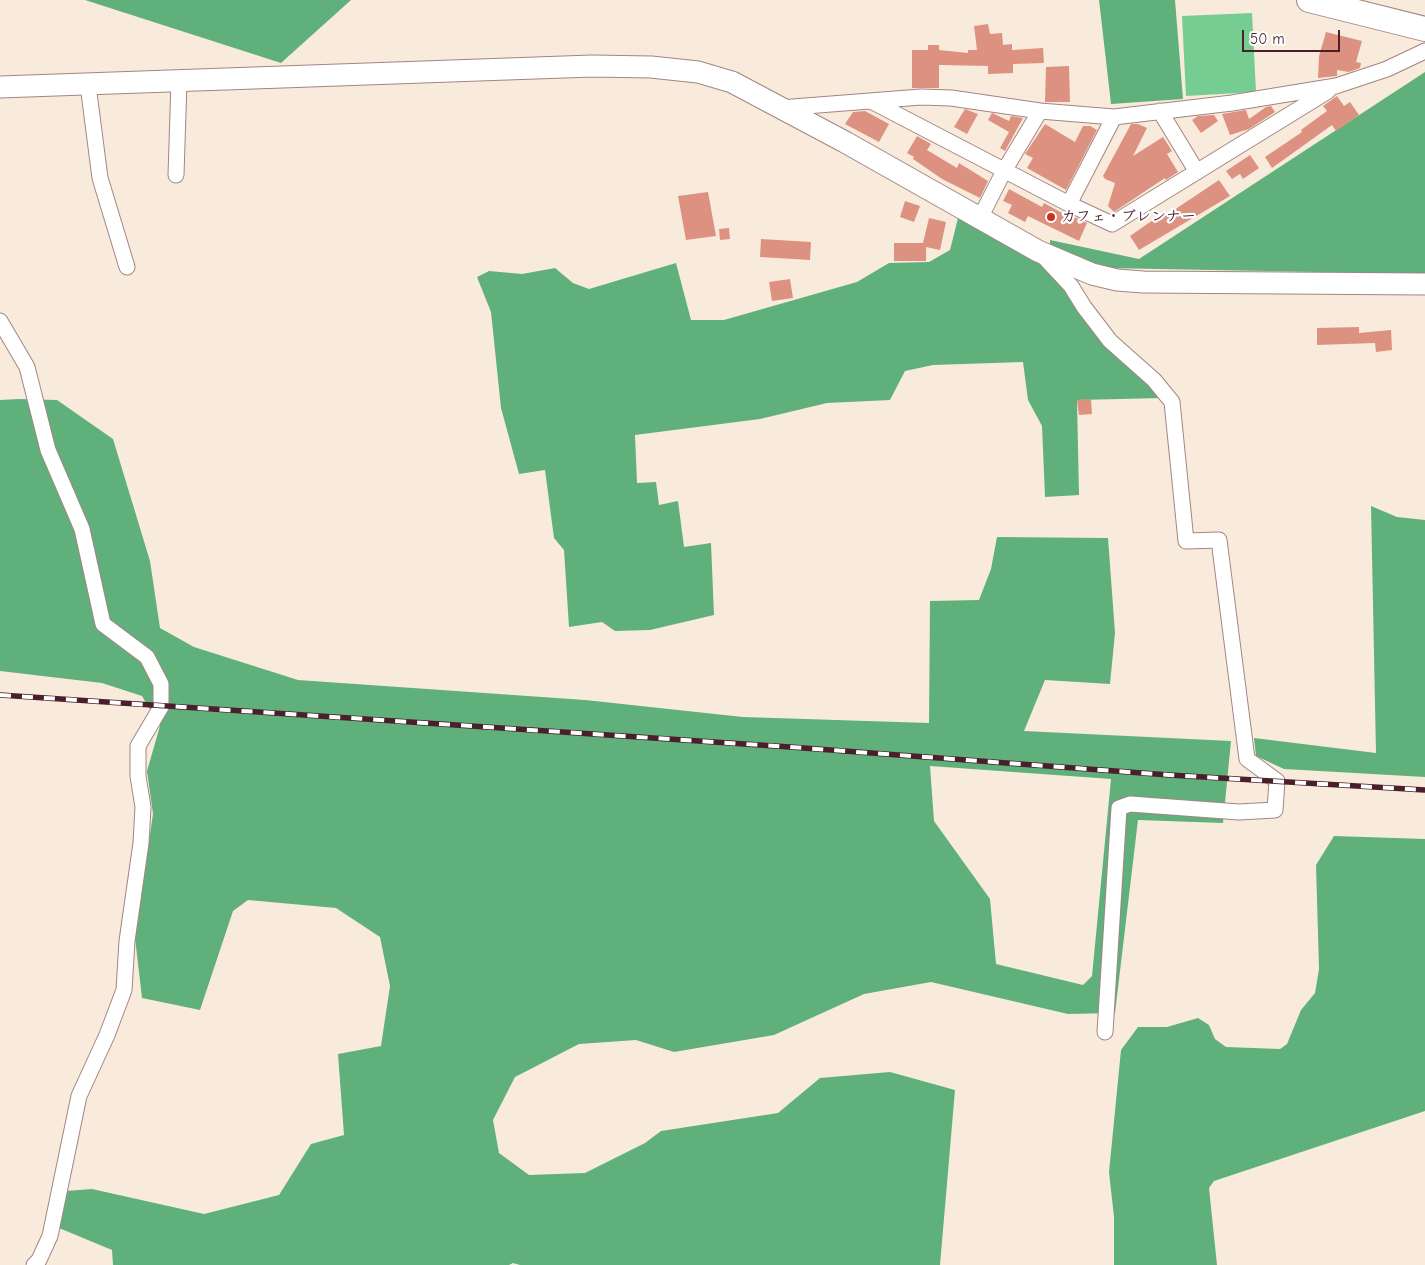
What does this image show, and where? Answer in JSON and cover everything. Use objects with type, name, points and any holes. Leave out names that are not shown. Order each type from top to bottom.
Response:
[{"type":"main road","points":[[1309,0],[1425,29]]},
{"type":"main road","points":[[1372,0],[1425,13]]},
{"type":"street","points":[[780,108],[921,97],[951,98],[1040,111],[1114,117],[1160,110],[1232,103],[1336,86],[1386,69],[1425,51]]},
{"type":"street","points":[[0,87],[582,66],[651,67],[698,72],[732,82],[1038,251],[1092,274],[1117,280],[1143,282],[1425,284]]},
{"type":"street","points":[[176,175],[179,81]]},
{"type":"street","points":[[88,85],[100,178],[127,267]]},
{"type":"street","points":[[873,102],[1004,171],[1112,224],[1336,86]]},
{"type":"street","points":[[1160,110],[1197,172]]},
{"type":"street","points":[[980,218],[1004,171],[1040,111]]},
{"type":"street","points":[[1069,204],[1114,117]]},
{"type":"street","points":[[1038,251],[1071,286],[1084,307],[1110,341],[1154,380],[1172,402],[1186,541],[1218,540],[1247,759],[1277,781],[1275,810],[1239,812],[1130,804],[1120,808],[1104,1032]]},
{"type":"street","points":[[0,321],[27,367],[48,450],[82,529],[103,624],[147,657],[161,684],[161,707],[138,746],[138,776],[143,808],[142,843],[127,941],[124,990],[107,1036],[79,1096],[50,1236],[39,1260],[34,1265]]},
{"type":"green space","points":[[85,0],[351,0],[281,63]]},
{"type":"green space","points":[[1099,0],[1175,0],[1183,99],[1111,104]]},
{"type":"green space","points":[[1252,13],[1256,92],[1186,96],[1182,16]]},
{"type":"green space","points":[[1425,72],[1425,274],[1106,268],[1080,260],[1050,244],[1050,240],[1139,259]]},
{"type":"green space","points":[[959,214],[1032,255],[1068,291],[1163,398],[1077,400],[1079,495],[1045,497],[1042,426],[1028,400],[1023,362],[933,365],[905,371],[890,400],[827,403],[760,419],[635,435],[637,483],[656,482],[659,505],[678,501],[684,547],[711,543],[714,615],[650,630],[615,631],[602,622],[569,627],[564,550],[554,538],[545,470],[519,474],[501,408],[491,312],[477,277],[489,271],[522,274],[555,268],[573,283],[589,289],[676,263],[691,320],[724,320],[857,282],[889,263],[929,262],[950,250]]},
{"type":"green space","points":[[0,400],[57,400],[113,439],[150,561],[160,628],[194,647],[298,680],[585,700],[743,717],[929,723],[930,601],[979,600],[991,569],[997,537],[1108,538],[1115,633],[1110,684],[1045,680],[1024,731],[1231,741],[1223,823],[1138,820],[1115,1013],[1068,1014],[931,982],[864,994],[774,1035],[674,1052],[636,1040],[579,1044],[515,1077],[493,1120],[499,1153],[529,1175],[585,1173],[645,1143],[661,1131],[778,1113],[820,1078],[890,1072],[955,1090],[940,1265],[520,1265],[513,1263],[509,1265],[113,1265],[112,1250],[59,1228],[66,1191],[92,1189],[204,1214],[279,1195],[311,1144],[344,1135],[338,1054],[381,1046],[390,986],[380,937],[336,908],[248,900],[233,911],[200,1010],[142,998],[135,938],[153,814],[147,771],[160,726],[142,696],[102,683],[0,671]],"holes":[[[930,766],[1111,779],[1092,976],[1083,985],[996,964],[990,899],[934,821]]]},
{"type":"green space","points":[[1371,506],[1397,517],[1425,520],[1425,777],[1284,769],[1256,756],[1254,738],[1376,753]]},
{"type":"green space","points":[[1334,836],[1425,839],[1425,1111],[1214,1181],[1209,1188],[1217,1265],[1114,1265],[1114,1217],[1109,1172],[1121,1050],[1138,1027],[1167,1027],[1198,1018],[1209,1025],[1215,1039],[1226,1047],[1280,1049],[1287,1044],[1301,1010],[1315,993],[1319,969],[1316,865]]},
{"type":"building","points":[[988,24],[990,34],[1002,33],[1003,45],[1012,44],[1012,50],[1043,48],[1044,63],[1013,64],[1013,73],[988,74],[988,66],[939,65],[939,88],[912,88],[912,50],[928,50],[928,45],[939,45],[939,50],[968,53],[968,50],[977,50],[974,26]]},
{"type":"building","points":[[1326,32],[1362,41],[1356,62],[1361,63],[1360,68],[1349,72],[1337,70],[1337,76],[1318,78],[1319,56]]},
{"type":"building","points":[[1069,66],[1070,102],[1045,102],[1046,67]]},
{"type":"building","points":[[1337,96],[1344,106],[1350,102],[1359,115],[1336,131],[1332,125],[1272,168],[1265,157],[1302,132],[1301,130],[1327,111],[1323,106]]},
{"type":"building","points":[[1271,106],[1275,112],[1249,129],[1230,135],[1222,114],[1246,110],[1249,119],[1266,107]]},
{"type":"building","points":[[965,109],[978,114],[967,134],[954,127]]},
{"type":"building","points":[[865,111],[889,124],[879,142],[845,124],[853,112]]},
{"type":"building","points":[[992,113],[1009,121],[1011,116],[1023,118],[1005,151],[1000,148],[1009,132],[988,120]]},
{"type":"building","points":[[1214,115],[1218,121],[1201,133],[1192,120],[1198,116]]},
{"type":"building","points":[[1045,124],[1075,142],[1083,126],[1090,126],[1097,130],[1066,190],[1027,168],[1033,158],[1025,154]]},
{"type":"building","points":[[1131,124],[1138,124],[1147,128],[1133,156],[1163,137],[1172,151],[1167,154],[1178,172],[1166,180],[1165,178],[1114,212],[1108,206],[1115,183],[1105,179],[1103,176]]},
{"type":"building","points":[[917,136],[931,144],[927,150],[957,168],[959,163],[988,181],[980,198],[942,179],[913,159],[914,157],[907,153]]},
{"type":"building","points":[[1250,155],[1259,168],[1243,179],[1240,174],[1232,179],[1226,171]]},
{"type":"building","points":[[1219,180],[1230,196],[1139,250],[1130,236],[1166,211],[1168,214]]},
{"type":"building","points":[[1009,189],[1042,207],[1044,203],[1073,219],[1074,217],[1087,223],[1079,241],[1028,216],[1025,222],[1008,213],[1012,205],[1003,201]]},
{"type":"building","points":[[708,192],[716,236],[686,240],[678,196]]},
{"type":"building","points":[[905,201],[920,206],[914,222],[900,217]]},
{"type":"building","points":[[929,218],[946,222],[940,250],[926,247],[926,261],[894,261],[894,243],[923,243]]},
{"type":"building","points":[[729,228],[730,239],[720,240],[719,229]]},
{"type":"building","points":[[761,239],[811,242],[810,260],[760,257]]},
{"type":"building","points":[[790,279],[793,298],[772,301],[769,282]]},
{"type":"building","points":[[1359,327],[1359,333],[1391,330],[1392,350],[1376,352],[1375,343],[1317,345],[1317,328]]},
{"type":"building","points":[[1091,399],[1092,414],[1079,415],[1077,400]]},
{"type":"railway","points":[[0,695],[790,747],[1169,775],[1425,790]]},
{"type":"place","name":"カフェ・ブレンナー","points":[[1051,217]]}]
